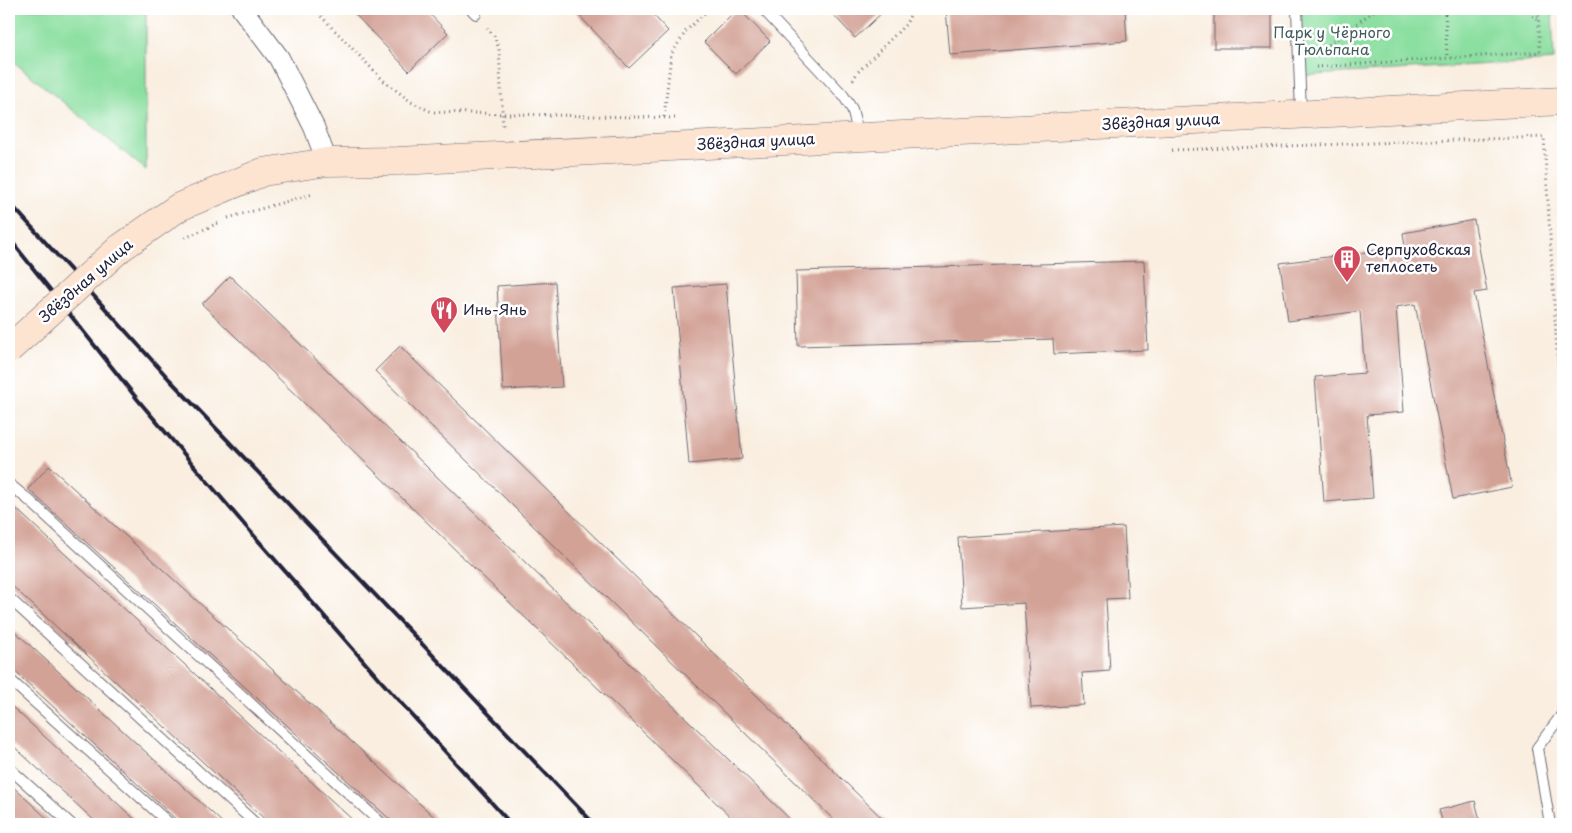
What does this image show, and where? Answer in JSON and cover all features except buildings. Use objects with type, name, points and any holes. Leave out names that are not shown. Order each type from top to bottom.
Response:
[{"type":"main road","name":"Звёздная улица","points":[[9,349],[119,249],[179,207],[262,172],[327,162],[504,156],[1563,101]]},
{"type":"street","points":[[242,9],[279,58],[314,127],[327,162]]},
{"type":"lane","points":[[763,9],[843,95],[852,109],[860,137]]},
{"type":"lane","points":[[1297,9],[1301,115]]},
{"type":"lane","points":[[9,484],[30,501],[382,824]]},
{"type":"lane","points":[[9,598],[256,824]]},
{"type":"lane","points":[[9,679],[170,824]]},
{"type":"lane","points":[[1550,824],[1537,748],[1563,713]]},
{"type":"lane","points":[[9,768],[71,824]]},
{"type":"path","points":[[314,9],[384,80],[411,102],[432,112],[684,118]]},
{"type":"path","points":[[664,117],[670,55],[686,31],[709,9]]},
{"type":"path","points":[[843,95],[857,74],[906,24],[913,9]]},
{"type":"path","points":[[1299,68],[1376,9]]},
{"type":"path","points":[[1446,9],[1447,58]]},
{"type":"path","points":[[1525,9],[1538,21]]},
{"type":"path","points":[[1299,68],[1540,52],[1538,9]]},
{"type":"path","points":[[474,11],[494,36],[499,49],[504,156]]},
{"type":"path","points":[[1166,151],[1544,137],[1563,451]]},
{"type":"path","points":[[183,239],[226,219],[315,193]]},
{"type":"green space","points":[[9,9],[146,9],[146,170],[9,58]]},
{"type":"green space","name":"Парк у Чёрного Тюльпана","points":[[1297,9],[1552,9],[1554,60],[1299,76]]},
{"type":"railway","points":[[9,202],[169,379],[594,824]]},
{"type":"railway","points":[[9,238],[138,400],[242,522],[381,681],[511,824]]},
{"type":"place","name":"Серпуховская теплосеть","points":[[1347,283]]},
{"type":"place","name":"Инь-Янь","points":[[444,334]]}]
